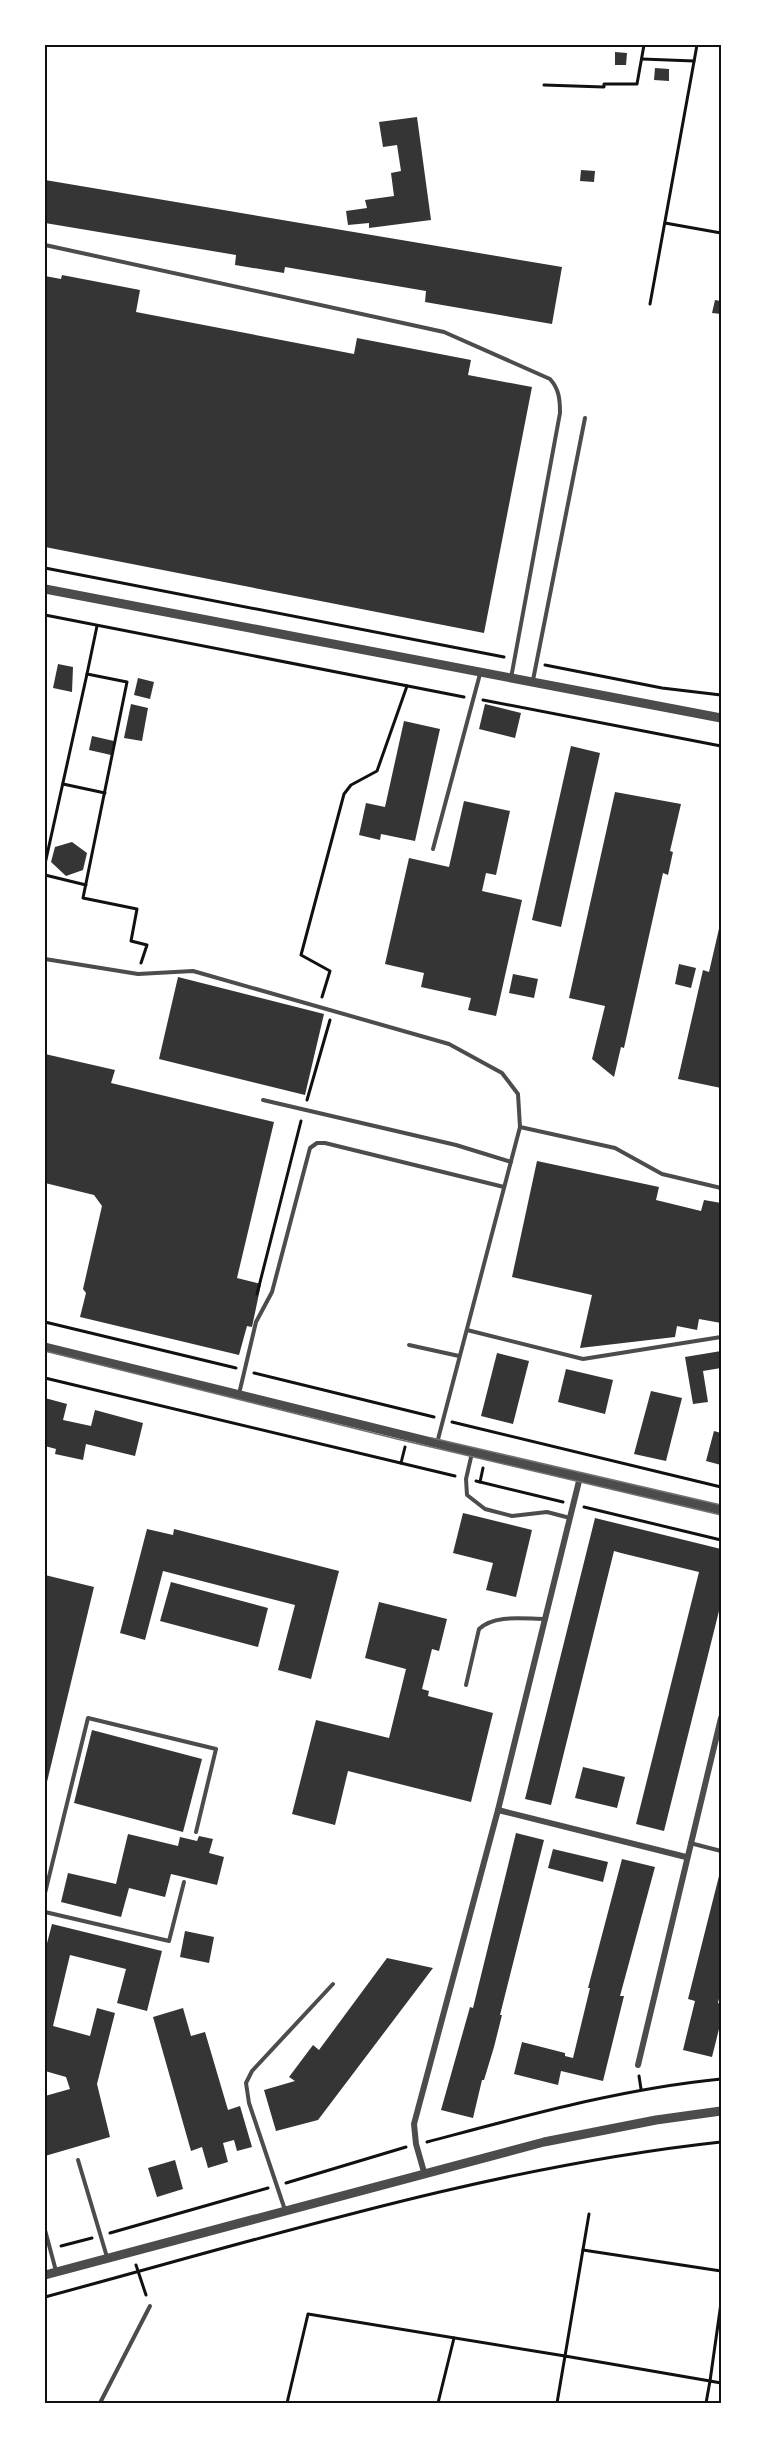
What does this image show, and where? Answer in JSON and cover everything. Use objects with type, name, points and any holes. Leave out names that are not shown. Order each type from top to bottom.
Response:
[{"type":"street","points":[[45,589],[532,684],[721,718]]},
{"type":"street","points":[[45,1347],[437,1444],[721,1510]]},
{"type":"street","points":[[424,2172],[416,2144],[414,2124],[498,1810],[580,1477]]},
{"type":"street","points":[[638,2066],[689,1843],[721,1718]]},
{"type":"street","points":[[498,1810],[686,1857]]},
{"type":"street","points":[[45,2275],[424,2172],[599,2130],[721,2111]]},
{"type":"lane","points":[[45,245],[444,332],[549,379],[556,385],[560,398],[560,413],[511,679]]},
{"type":"lane","points":[[532,684],[585,418]]},
{"type":"lane","points":[[433,849],[480,674]]},
{"type":"lane","points":[[45,959],[138,974],[193,971],[449,1044],[502,1073],[518,1094],[520,1127],[437,1444]]},
{"type":"lane","points":[[263,1100],[456,1145],[511,1162]]},
{"type":"lane","points":[[520,1127],[615,1148],[662,1174],[721,1188]]},
{"type":"lane","points":[[239,1395],[256,1322],[272,1292],[310,1148],[317,1143],[324,1143],[504,1187]]},
{"type":"lane","points":[[467,1330],[550,1348],[583,1359],[721,1337]]},
{"type":"lane","points":[[409,1345],[459,1356]]},
{"type":"lane","points":[[472,1452],[466,1479],[467,1495],[485,1509],[512,1516],[547,1512],[570,1518]]},
{"type":"lane","points":[[466,1685],[479,1629],[485,1623],[520,1618],[545,1620]]},
{"type":"lane","points":[[45,1893],[88,1718],[216,1749],[196,1832]]},
{"type":"lane","points":[[689,1843],[721,1851]]},
{"type":"lane","points":[[45,1912],[170,1941],[184,1882]]},
{"type":"lane","points":[[285,2210],[249,2103],[246,2083],[252,2071],[333,1984]]},
{"type":"lane","points":[[78,2160],[108,2258]]},
{"type":"lane","points":[[45,2230],[56,2272]]},
{"type":"lane","points":[[100,2403],[150,2306]]},
{"type":"path","points":[[544,85],[604,87],[604,84],[637,84],[644,45]]},
{"type":"path","points":[[650,304],[697,45]]},
{"type":"path","points":[[642,59],[694,61]]},
{"type":"path","points":[[665,223],[721,233]]},
{"type":"path","points":[[45,568],[514,659]]},
{"type":"path","points":[[45,615],[721,746]]},
{"type":"path","points":[[45,864],[97,626]]},
{"type":"path","points":[[537,663],[662,688],[721,696]]},
{"type":"path","points":[[87,674],[127,682],[83,898],[137,909],[131,941],[147,945],[138,974]]},
{"type":"path","points":[[320,1007],[330,971],[302,955],[344,794],[351,785],[377,771],[407,686]]},
{"type":"path","points":[[63,784],[105,793]]},
{"type":"path","points":[[45,875],[86,885]]},
{"type":"path","points":[[255,1301],[332,1011]]},
{"type":"path","points":[[45,1322],[721,1488]]},
{"type":"path","points":[[237,1369],[240,1358]]},
{"type":"path","points":[[45,1378],[721,1540]]},
{"type":"path","points":[[50,2249],[416,2144],[585,2100],[641,2089],[721,2079]]},
{"type":"path","points":[[45,2297],[432,2194],[497,2179],[653,2149],[721,2142]]},
{"type":"path","points":[[557,2403],[589,2214]]},
{"type":"path","points":[[583,2250],[721,2271]]},
{"type":"path","points":[[132,2252],[150,2306]]},
{"type":"path","points":[[706,2403],[721,2303]]},
{"type":"path","points":[[287,2403],[309,2314],[721,2382]]},
{"type":"path","points":[[438,2403],[454,2338]]},
{"type":"building","points":[[615,52],[627,53],[626,65],[615,65]]},
{"type":"building","points":[[655,68],[669,69],[669,81],[654,80]]},
{"type":"building","points":[[417,117],[431,220],[369,228],[369,223],[348,225],[346,211],[367,208],[365,200],[394,196],[391,173],[401,171],[397,145],[383,147],[379,122]]},
{"type":"building","points":[[581,170],[595,171],[594,182],[580,181]]},
{"type":"building","points":[[45,180],[562,267],[552,324],[425,302],[426,291],[285,267],[284,273],[235,265],[236,255],[45,223]]},
{"type":"building","points":[[62,275],[140,290],[136,312],[354,354],[357,338],[471,360],[468,375],[532,387],[484,633],[45,547],[45,276],[61,279]]},
{"type":"building","points":[[715,300],[721,301],[721,314],[712,313]]},
{"type":"building","points":[[58,664],[73,667],[72,692],[53,688]]},
{"type":"building","points":[[138,678],[154,682],[150,699],[134,695]]},
{"type":"building","points":[[131,704],[148,708],[142,741],[124,738]]},
{"type":"building","points":[[485,704],[521,713],[515,738],[479,729]]},
{"type":"building","points":[[404,721],[440,729],[415,841],[381,834],[380,840],[359,835],[366,803],[385,807]]},
{"type":"building","points":[[92,736],[114,741],[111,755],[89,750]]},
{"type":"building","points":[[571,746],[600,753],[561,927],[532,920]]},
{"type":"building","points":[[615,792],[681,804],[670,851],[673,852],[668,875],[663,873],[624,1048],[621,1047],[614,1077],[592,1059],[605,1006],[569,998]]},
{"type":"building","points":[[464,801],[510,811],[496,875],[486,873],[482,891],[522,900],[496,1016],[468,1010],[471,998],[421,987],[424,973],[385,964],[409,858],[449,867]]},
{"type":"building","points":[[72,842],[87,853],[83,870],[66,876],[51,862],[55,847]]},
{"type":"building","points":[[721,920],[721,1088],[678,1079],[703,970],[709,972]]},
{"type":"building","points":[[679,964],[696,968],[691,988],[675,984]]},
{"type":"building","points":[[513,974],[538,979],[534,998],[509,993]]},
{"type":"building","points":[[178,977],[324,1014],[305,1095],[159,1059]]},
{"type":"building","points":[[45,1054],[115,1070],[111,1083],[274,1122],[237,1278],[261,1284],[252,1327],[247,1326],[239,1355],[80,1317],[86,1293],[83,1289],[102,1206],[94,1195],[45,1183]]},
{"type":"building","points":[[537,1161],[659,1187],[656,1200],[701,1211],[704,1200],[721,1203],[721,1323],[699,1319],[697,1330],[677,1326],[675,1337],[580,1348],[592,1295],[512,1277]]},
{"type":"building","points":[[721,1351],[721,1368],[703,1371],[708,1402],[693,1404],[685,1357]]},
{"type":"building","points":[[497,1353],[529,1361],[513,1424],[481,1416]]},
{"type":"building","points":[[566,1369],[613,1380],[605,1414],[558,1402]]},
{"type":"building","points":[[651,1391],[682,1398],[666,1461],[634,1454]]},
{"type":"building","points":[[45,1398],[67,1404],[63,1420],[91,1426],[95,1410],[143,1423],[135,1456],[86,1444],[83,1460],[55,1454],[56,1449],[45,1446]]},
{"type":"building","points":[[714,1431],[721,1433],[721,1465],[706,1461]]},
{"type":"building","points":[[463,1513],[532,1530],[516,1597],[486,1590],[493,1563],[453,1553]]},
{"type":"building","points":[[595,1518],[721,1549],[721,1603],[664,1831],[636,1824],[699,1572],[614,1551],[551,1805],[525,1799]]},
{"type":"building","points":[[147,1529],[173,1535],[174,1529],[339,1571],[311,1679],[278,1670],[295,1605],[163,1571],[145,1640],[120,1633]]},
{"type":"building","points":[[45,1575],[94,1587],[46,1786],[45,1786]]},
{"type":"building","points":[[171,1582],[268,1608],[258,1647],[160,1621]]},
{"type":"building","points":[[379,1602],[447,1619],[439,1651],[432,1649],[422,1689],[429,1691],[428,1696],[493,1713],[471,1802],[348,1771],[335,1825],[292,1814],[316,1720],[389,1738],[406,1669],[365,1658]]},
{"type":"building","points":[[92,1730],[202,1759],[183,1832],[74,1803]]},
{"type":"building","points":[[583,1767],[625,1777],[617,1808],[575,1798]]},
{"type":"building","points":[[516,1833],[544,1840],[494,2047],[484,2080],[482,2080],[473,2118],[441,2110],[470,2007],[473,2008]]},
{"type":"building","points":[[128,1834],[178,1846],[180,1837],[197,1841],[199,1836],[213,1839],[209,1853],[224,1857],[217,1885],[171,1874],[165,1897],[129,1888],[121,1917],[61,1902],[68,1873],[116,1884]]},
{"type":"building","points":[[553,1849],[608,1862],[603,1882],[548,1868]]},
{"type":"building","points":[[622,1859],[655,1867],[620,1996],[624,1996],[603,2081],[561,2071],[558,2085],[514,2074],[522,2042],[565,2053],[565,2056],[573,2058],[590,1988],[588,1988]]},
{"type":"building","points":[[720,1872],[721,1990],[718,2003],[721,2004],[721,2021],[712,2057],[683,2050],[695,2001],[688,1999]]},
{"type":"building","points":[[52,1924],[162,1951],[147,2011],[117,2003],[126,1969],[70,1955],[53,2026],[90,2036],[97,2008],[115,2013],[97,2084],[110,2137],[45,2156],[45,2096],[70,2089],[66,2077],[45,2071],[45,1951]]},
{"type":"building","points":[[185,1931],[214,1937],[209,1963],[180,1957]]},
{"type":"building","points":[[387,1958],[433,1968],[318,2120],[276,2131],[264,2090],[295,2081],[289,2077],[313,2045],[319,2050]]},
{"type":"building","points":[[183,2008],[191,2036],[205,2032],[228,2110],[240,2106],[252,2147],[237,2151],[234,2140],[223,2143],[228,2162],[208,2168],[202,2147],[191,2151],[153,2017]]},
{"type":"building","points":[[175,2160],[183,2189],[157,2197],[148,2168]]},
{"type":"tram line","points":[[45,1351],[397,1439],[721,1515]]},
{"type":"tram line","points":[[432,1438],[721,1505]]}]
